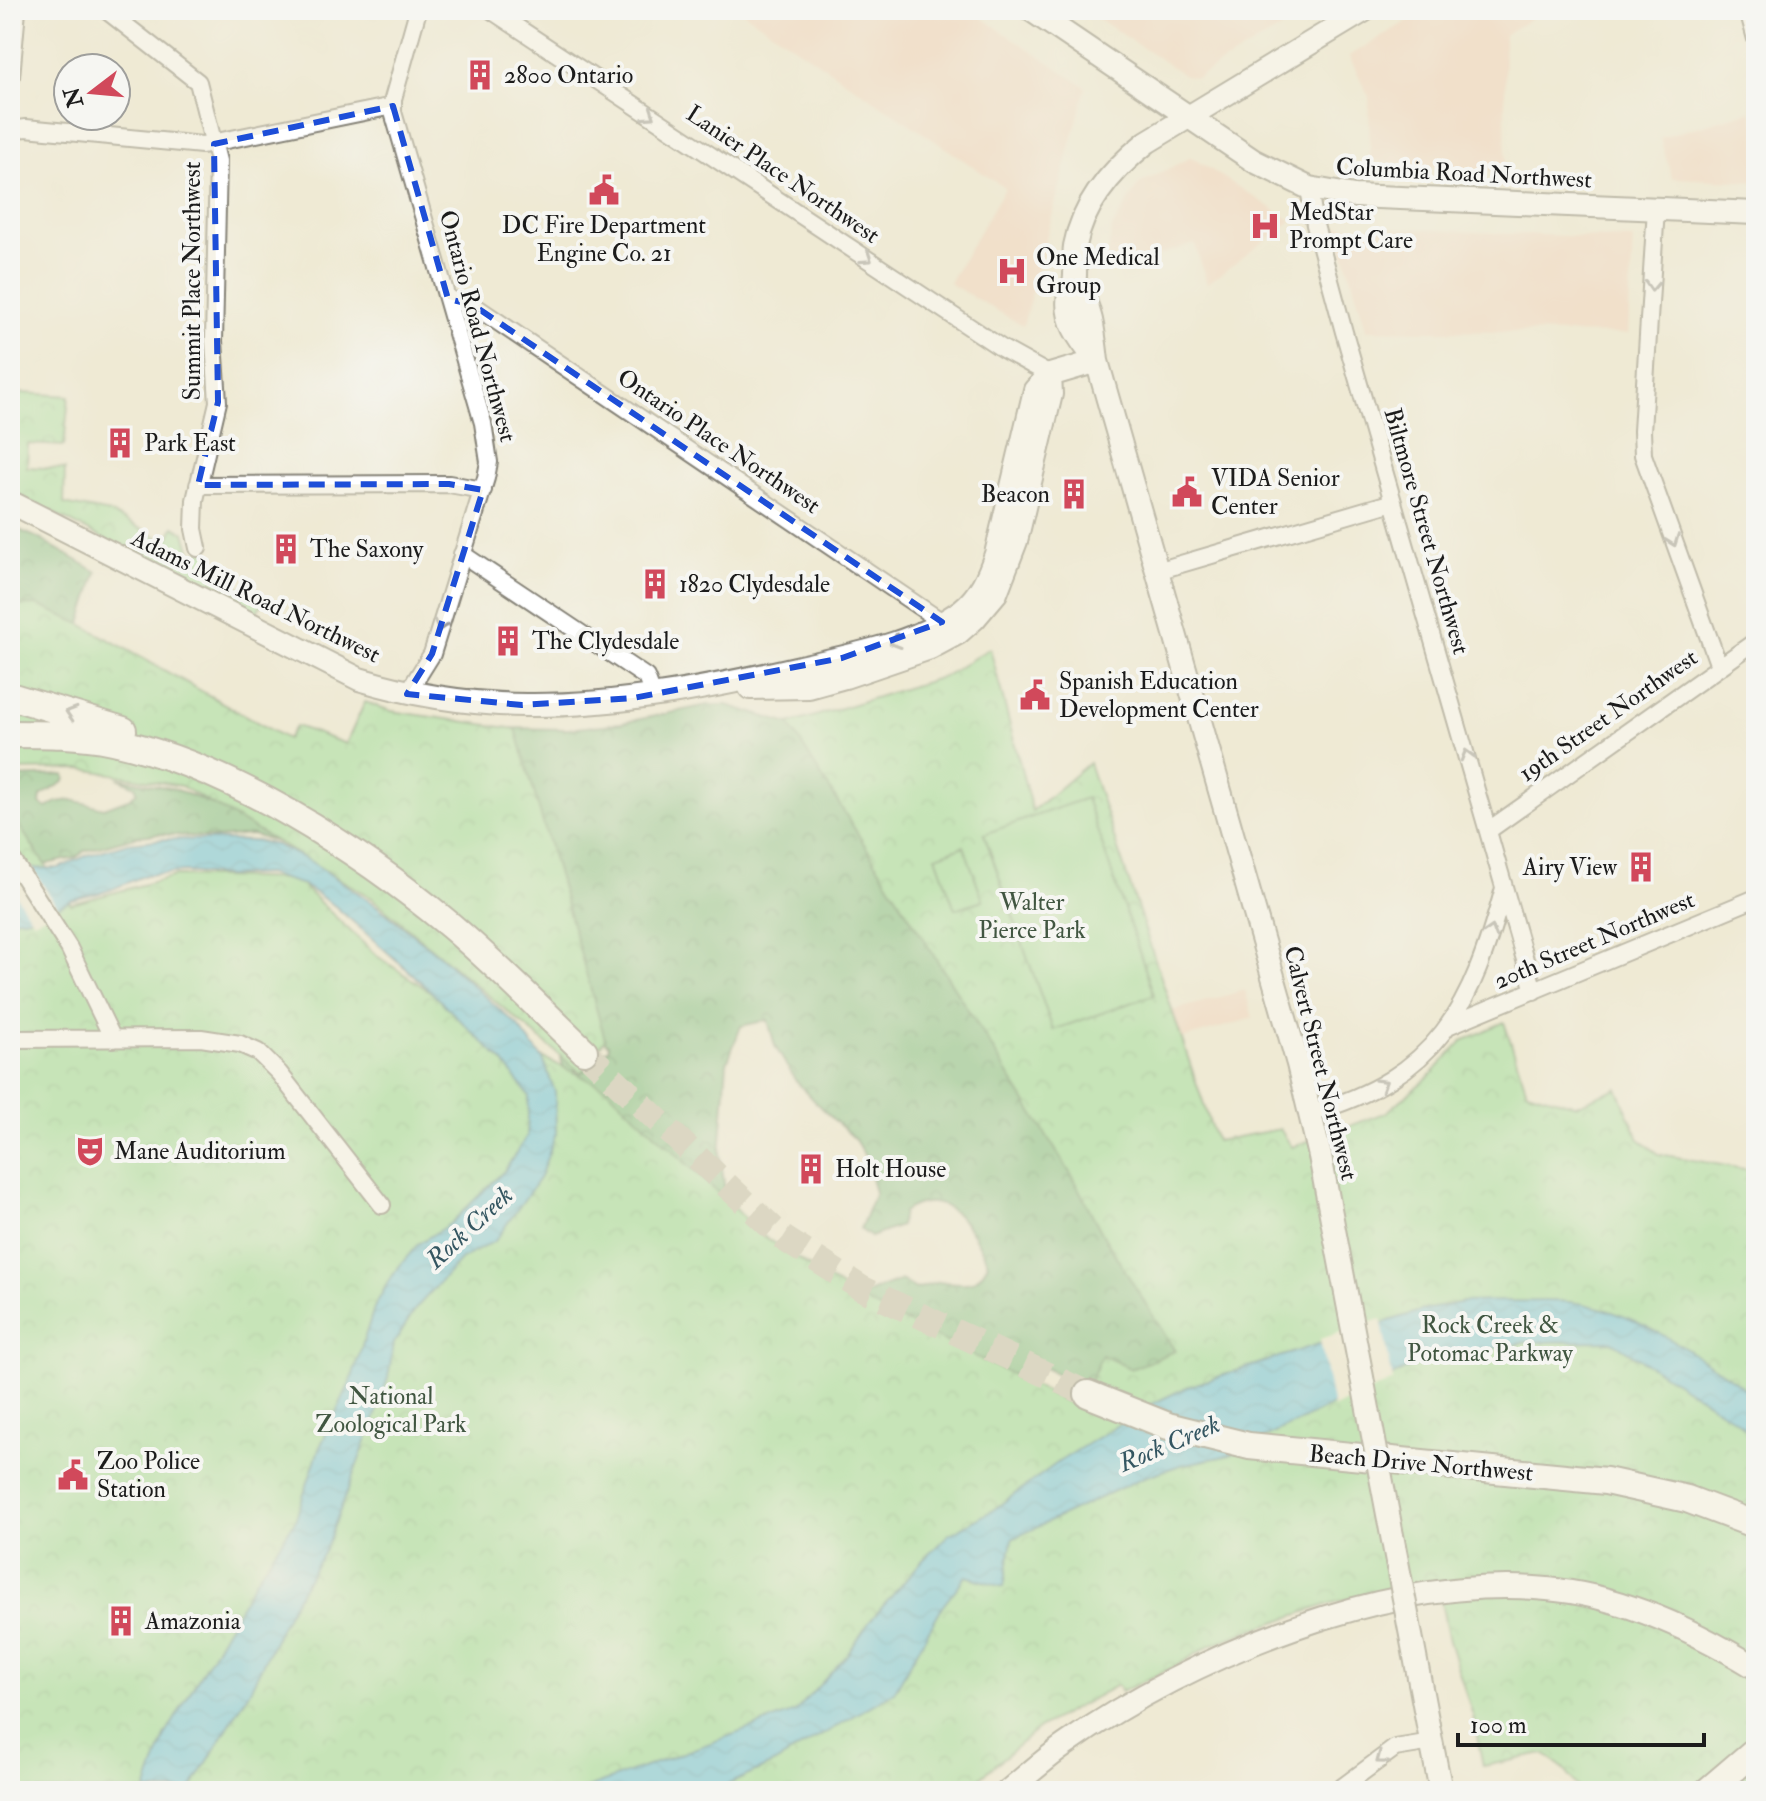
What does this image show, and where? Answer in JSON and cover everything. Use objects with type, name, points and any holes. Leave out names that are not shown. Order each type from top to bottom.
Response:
[{"type":"main road","points":[[1050,375],[1097,361],[1093,326],[1082,292],[1075,282],[1074,253],[1078,232],[1098,192],[1136,151],[1365,10]]},
{"type":"main road","name":"Columbia Road Northwest","points":[[1038,12],[1254,161],[1309,188],[1354,196],[1756,213]]},
{"type":"main road","name":"Calvert Street Northwest","points":[[1097,361],[1311,1113],[1441,1791]]},
{"type":"main road","name":"Adams Mill Road Northwest","points":[[10,502],[359,679],[407,694],[481,703],[532,705],[582,704],[729,684],[740,688],[790,678],[809,687],[921,652],[950,627],[993,598],[1016,541],[1051,394],[1050,375]]},
{"type":"main road","points":[[10,696],[124,730],[278,808],[346,849],[465,938],[584,1051]]},
{"type":"main road","points":[[10,734],[52,734],[110,741],[194,765]]},
{"type":"main road","name":"Beach Drive Northwest","points":[[1088,1394],[1192,1433],[1267,1448],[1606,1481],[1687,1499],[1756,1525]]},
{"type":"main road","points":[[1008,1791],[1064,1746],[1106,1718],[1224,1657],[1328,1618],[1383,1603],[1443,1592],[1537,1588],[1597,1598],[1679,1626],[1720,1645],[1756,1668]]},
{"type":"main road","points":[[1708,1791],[1756,1750]]},
{"type":"street","points":[[11,77],[17,10]]},
{"type":"street","name":"Summit Place Northwest","points":[[106,10],[198,82],[218,161],[214,341],[218,402],[194,513],[198,548]]},
{"type":"street","points":[[10,130],[26,128],[179,145],[214,144],[393,106],[418,10]]},
{"type":"street","name":"Lanier Place Northwest","points":[[491,10],[1003,349],[1050,375]]},
{"type":"street","points":[[1748,10],[1756,39]]},
{"type":"street","name":"Ontario Road Northwest","points":[[393,106],[483,423],[489,462],[432,654],[407,694]]},
{"type":"street","name":"Biltmore Street Northwest","points":[[1309,188],[1315,225],[1534,991]]},
{"type":"street","points":[[1656,208],[1643,455],[1719,666]]},
{"type":"street","name":"Ontario Place Northwest","points":[[448,299],[473,305],[950,627]]},
{"type":"street","points":[[198,485],[449,484],[483,490]]},
{"type":"street","points":[[1157,571],[1393,502]]},
{"type":"street","points":[[462,554],[646,677],[653,695]]},
{"type":"street","name":"19th Street Northwest","points":[[1489,830],[1756,641]]},
{"type":"street","points":[[10,856],[69,948],[113,1039]]},
{"type":"street","points":[[1311,1113],[1351,1101],[1385,1083],[1415,1060],[1450,1025],[1476,976],[1504,886]]},
{"type":"street","name":"20th Street Northwest","points":[[1450,1025],[1756,898]]},
{"type":"street","points":[[10,1039],[201,1038],[240,1044],[258,1052],[279,1073],[382,1205]]},
{"type":"street","points":[[1337,1791],[1395,1748],[1430,1734]]},
{"type":"highlighted area","points":[[393,106],[448,299],[473,305],[942,622],[842,658],[633,698],[522,705],[407,694],[432,654],[483,490],[449,484],[198,485],[218,402],[214,144]]},
{"type":"shaded area","points":[[740,10],[970,10],[1086,87],[1023,326],[949,283],[1005,188]]},
{"type":"shaded area","points":[[1085,10],[1313,10],[1196,78],[1184,75]]},
{"type":"shaded area","points":[[1426,10],[1545,10],[1504,35],[1506,172],[1370,161],[1369,97],[1349,56]]},
{"type":"shaded area","points":[[1751,111],[1756,128],[1756,182],[1672,178],[1660,138]]},
{"type":"shaded area","points":[[1191,157],[1292,221],[1207,284],[1195,244],[1105,271],[1112,228],[1139,184]]},
{"type":"shaded area","points":[[1336,226],[1633,239],[1628,334],[1367,330]]},
{"type":"shaded area","points":[[1245,990],[1253,1018],[1182,1039],[1172,1011]]},
{"type":"green space","points":[[22,393],[69,396],[64,446],[28,444],[27,467],[65,469],[64,504],[110,513],[167,542],[174,527],[185,533],[191,552],[207,551],[231,581],[246,591],[266,598],[254,616],[10,491],[10,426],[14,426],[17,398]]},
{"type":"green space","points":[[10,526],[38,538],[97,572],[81,624],[287,739],[296,726],[346,744],[365,702],[391,711],[499,728],[568,729],[621,723],[708,705],[727,705],[789,724],[797,722],[849,768],[882,785],[891,794],[901,815],[905,835],[930,851],[950,912],[959,926],[1013,980],[1042,1047],[1061,1057],[1082,1058],[1077,1080],[1144,1130],[1188,1126],[1193,1141],[1211,1158],[1237,1163],[1278,1162],[1301,1277],[1308,1285],[1319,1343],[1187,1387],[1150,1405],[1080,1385],[1032,1362],[1006,1394],[938,1431],[852,1499],[840,1515],[784,1623],[738,1669],[705,1685],[633,1703],[570,1728],[521,1758],[508,1745],[494,1754],[471,1791],[252,1791],[254,1767],[271,1705],[312,1607],[342,1563],[394,1512],[428,1470],[491,1328],[511,1244],[552,1184],[566,1156],[573,1115],[559,1051],[565,1050],[575,1060],[578,1075],[609,1045],[448,906],[368,850],[353,826],[341,815],[303,808],[197,752],[124,720],[10,685]],"holes":[[[768,1020],[775,1046],[795,1080],[854,1138],[866,1158],[875,1193],[860,1229],[871,1237],[900,1226],[903,1212],[918,1204],[945,1206],[966,1224],[974,1237],[988,1263],[983,1273],[972,1282],[936,1283],[916,1289],[901,1280],[854,1298],[831,1312],[806,1337],[789,1345],[765,1345],[743,1412],[717,1451],[761,1503],[765,1521],[744,1570],[735,1584],[722,1595],[712,1594],[687,1609],[646,1616],[611,1614],[566,1617],[561,1608],[553,1613],[536,1637],[457,1669],[429,1687],[393,1691],[366,1681],[372,1653],[363,1645],[383,1600],[394,1589],[399,1593],[458,1529],[477,1546],[498,1527],[534,1478],[555,1423],[576,1392],[591,1346],[617,1325],[665,1296],[681,1295],[707,1313],[731,1314],[737,1303],[735,1261],[720,1154],[727,1063],[741,1026]]]},
{"type":"green space","points":[[37,605],[81,624],[287,739],[296,726],[346,744],[365,702],[391,711],[516,729],[605,1039],[581,1073],[372,898],[181,786],[83,769],[10,770],[10,606]]},
{"type":"green space","name":"National Zoological Park","points":[[990,648],[1032,811],[1089,763],[1216,1141],[1280,1129],[1292,1147],[1387,1112],[1433,1073],[1462,1041],[1504,1022],[1527,1091],[1576,1105],[1617,1088],[1639,1139],[1659,1154],[1756,1171],[1756,1791],[1581,1791],[1563,1768],[1544,1754],[1483,1766],[1473,1716],[1449,1641],[1437,1582],[1389,1589],[1336,1602],[1211,1645],[1176,1666],[1121,1692],[1117,1685],[1039,1728],[964,1791],[10,1791],[10,812],[71,904],[175,876],[295,879],[377,956],[473,1020],[606,1088],[764,1236],[853,1296],[1086,1411],[1091,1405],[1082,1399],[1102,1355],[1131,1369],[1175,1351],[1104,1237],[1072,1176],[789,724],[945,676]]},
{"type":"green space","points":[[65,775],[64,782],[41,796],[40,804],[47,808],[57,802],[72,800],[104,808],[131,798],[137,791],[135,786],[118,778],[175,789],[212,804],[277,842],[252,835],[215,838],[160,834],[138,836],[85,851],[75,858],[37,866],[10,823],[10,777]]},
{"type":"green space","name":"Walter Pierce Park","points":[[1086,798],[1154,995],[1053,1030],[984,834]]},
{"type":"green space","points":[[964,846],[983,900],[955,909],[936,856]]},
{"type":"water","name":"Rock Creek","points":[[166,839],[257,841],[276,845],[310,861],[373,903],[438,954],[518,1026],[543,1059],[555,1092],[556,1133],[540,1177],[495,1241],[461,1259],[416,1308],[394,1343],[388,1378],[376,1415],[325,1550],[288,1612],[249,1692],[190,1791],[146,1791],[165,1736],[254,1582],[295,1521],[319,1449],[351,1381],[374,1308],[392,1275],[418,1244],[451,1223],[505,1170],[527,1136],[529,1096],[504,1063],[418,979],[335,906],[303,885],[267,874],[227,876],[185,872],[146,875],[110,890],[72,900],[34,917],[10,919],[10,869],[59,868],[128,843]]},
{"type":"water","name":"Rock Creek","points":[[1561,1301],[1594,1306],[1667,1338],[1756,1396],[1756,1440],[1737,1421],[1611,1341],[1528,1342],[1411,1367],[1230,1455],[1181,1465],[1144,1477],[1012,1539],[1004,1587],[966,1576],[942,1607],[894,1692],[775,1763],[714,1791],[579,1791],[795,1712],[847,1655],[870,1621],[948,1535],[993,1510],[1060,1461],[1150,1405],[1187,1387],[1420,1311],[1463,1302]]},
{"type":"pier","points":[[10,865],[30,865],[59,910],[33,921],[10,886]]},
{"type":"pier","points":[[1381,1319],[1393,1381],[1333,1408],[1320,1339]]},
{"type":"tunnel","points":[[584,1051],[783,1238],[861,1288],[1088,1394]]},
{"type":"place","name":"2800 Ontario","points":[[480,75]]},
{"type":"place","name":"DC Fire Department Engine Co. 21","points":[[604,190]]},
{"type":"place","name":"MedStar Prompt Care","points":[[1265,226]]},
{"type":"place","name":"One Medical Group","points":[[1012,271]]},
{"type":"place","name":"Park East","points":[[120,443]]},
{"type":"place","name":"VIDA Senior Center","points":[[1187,492]]},
{"type":"place","name":"Beacon","points":[[1074,494]]},
{"type":"place","name":"The Saxony","points":[[286,549]]},
{"type":"place","name":"1820 Clydesdale","points":[[655,584]]},
{"type":"place","name":"The Clydesdale","points":[[508,641]]},
{"type":"place","name":"Spanish Education Development Center","points":[[1035,695]]},
{"type":"place","name":"Airy View","points":[[1641,867]]},
{"type":"place","name":"Mane Auditorium","points":[[90,1151]]},
{"type":"place","name":"Holt House","points":[[811,1169]]},
{"type":"place","name":"Zoo Police Station","points":[[73,1475]]},
{"type":"place","name":"Amazonia","points":[[121,1621]]},
{"type":"park label","name":"Rock Creek & Potomac Parkway","points":[[1490,1339]]}]
